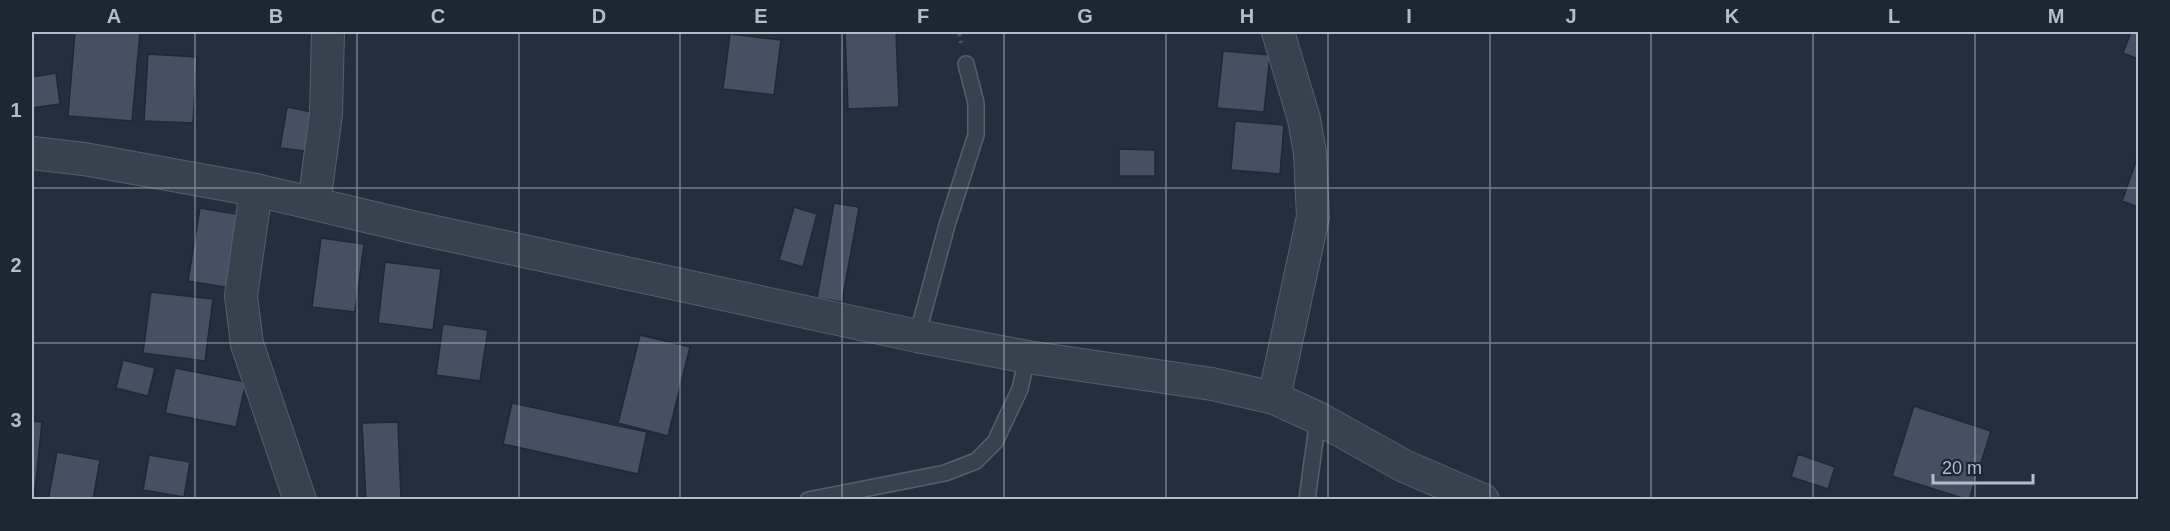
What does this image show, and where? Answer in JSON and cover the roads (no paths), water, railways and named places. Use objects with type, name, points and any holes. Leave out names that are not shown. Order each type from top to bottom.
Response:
[{"type":"street","points":[[314,204],[326,114],[328,32]]},
{"type":"street","points":[[1274,399],[1313,217],[1310,153],[1304,119],[1278,32]]},
{"type":"street","points":[[32,153],[84,159],[256,190],[917,336],[1027,357],[1212,384],[1274,399],[1318,418],[1404,466],[1483,500]]},
{"type":"street","points":[[256,190],[240,296],[247,344],[300,500]]},
{"type":"lane","points":[[917,336],[947,225],[976,135],[976,103],[966,64]]},
{"type":"lane","points":[[808,500],[945,473],[976,461],[995,442],[1020,389],[1027,357]]},
{"type":"lane","points":[[1307,500],[1318,418]]}]
